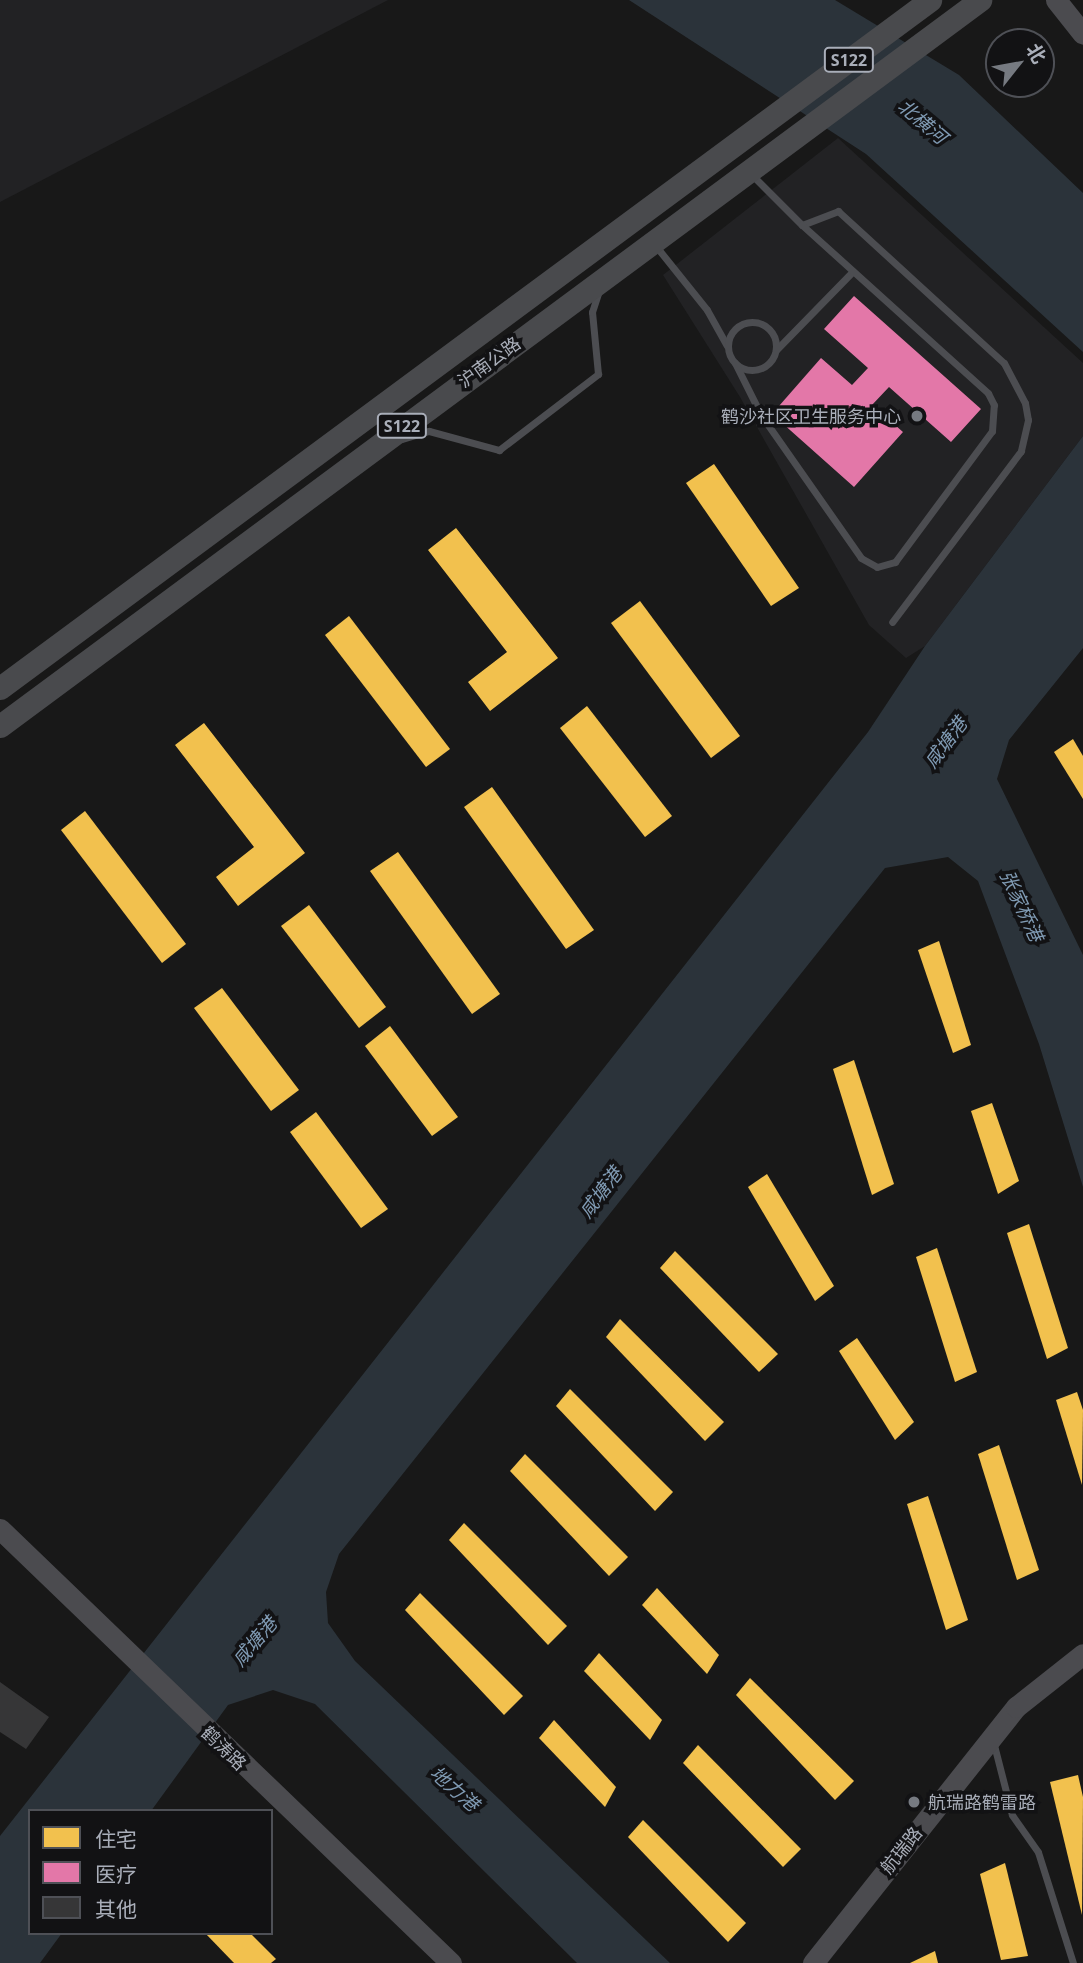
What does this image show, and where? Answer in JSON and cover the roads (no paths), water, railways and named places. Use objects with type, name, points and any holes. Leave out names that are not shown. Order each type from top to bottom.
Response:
[{"type":"main road","name":"沪南公路","points":[[0,726],[980,0]]},
{"type":"main road","name":"沪南公路","points":[[0,688],[926,3]]},
{"type":"street","points":[[1056,0],[1083,34]]},
{"type":"street","name":"鹤涛路","points":[[0,1529],[320,1842],[451,1963]]},
{"type":"street","name":"航瑞路","points":[[813,1963],[1016,1707],[1083,1654]]},
{"type":"lane","points":[[653,242],[707,310],[761,415],[861,558],[877,568],[890,566],[987,441],[994,405],[988,393],[802,225],[748,171]]},
{"type":"lane","points":[[802,225],[838,211],[1004,363],[1026,403],[1028,420],[1021,451],[892,622]]},
{"type":"lane","points":[[735,363],[748,370],[763,368],[776,350],[853,271]]},
{"type":"lane","points":[[375,447],[429,431],[499,450],[598,374],[592,312],[603,279]]},
{"type":"lane","points":[[728,348],[738,326],[754,322],[769,329],[776,350]]},
{"type":"lane","points":[[992,1737],[1012,1815],[1038,1852],[1073,1963]]},
{"type":"water","name":"北横河","points":[[629,0],[835,0],[959,75],[1083,193],[1083,352],[866,154]]},
{"type":"water","points":[[1083,436],[1083,648],[1009,740],[997,779],[1083,955],[1083,1187],[1039,1044],[978,881],[948,857],[885,868],[339,1554],[326,1592],[328,1623],[355,1661],[670,1963],[577,1963],[315,1704],[273,1690],[228,1705],[152,1809],[28,1809],[28,1935],[61,1935],[40,1963],[0,1963],[0,1836],[868,732],[925,646]]},
{"type":"place","name":"鹤沙社区卫生服务中心","points":[[917,416]]},
{"type":"place","name":"航瑞路鹤雷路","points":[[914,1802]]},
{"type":"water label","name":"咸塘港","points":[[946,743]]},
{"type":"water label","name":"张家桥港","points":[[1021,906]]},
{"type":"water label","name":"咸塘港","points":[[601,1193]]},
{"type":"water label","name":"咸塘港","points":[[255,1642]]},
{"type":"water label","name":"地力港","points":[[454,1789]]}]
